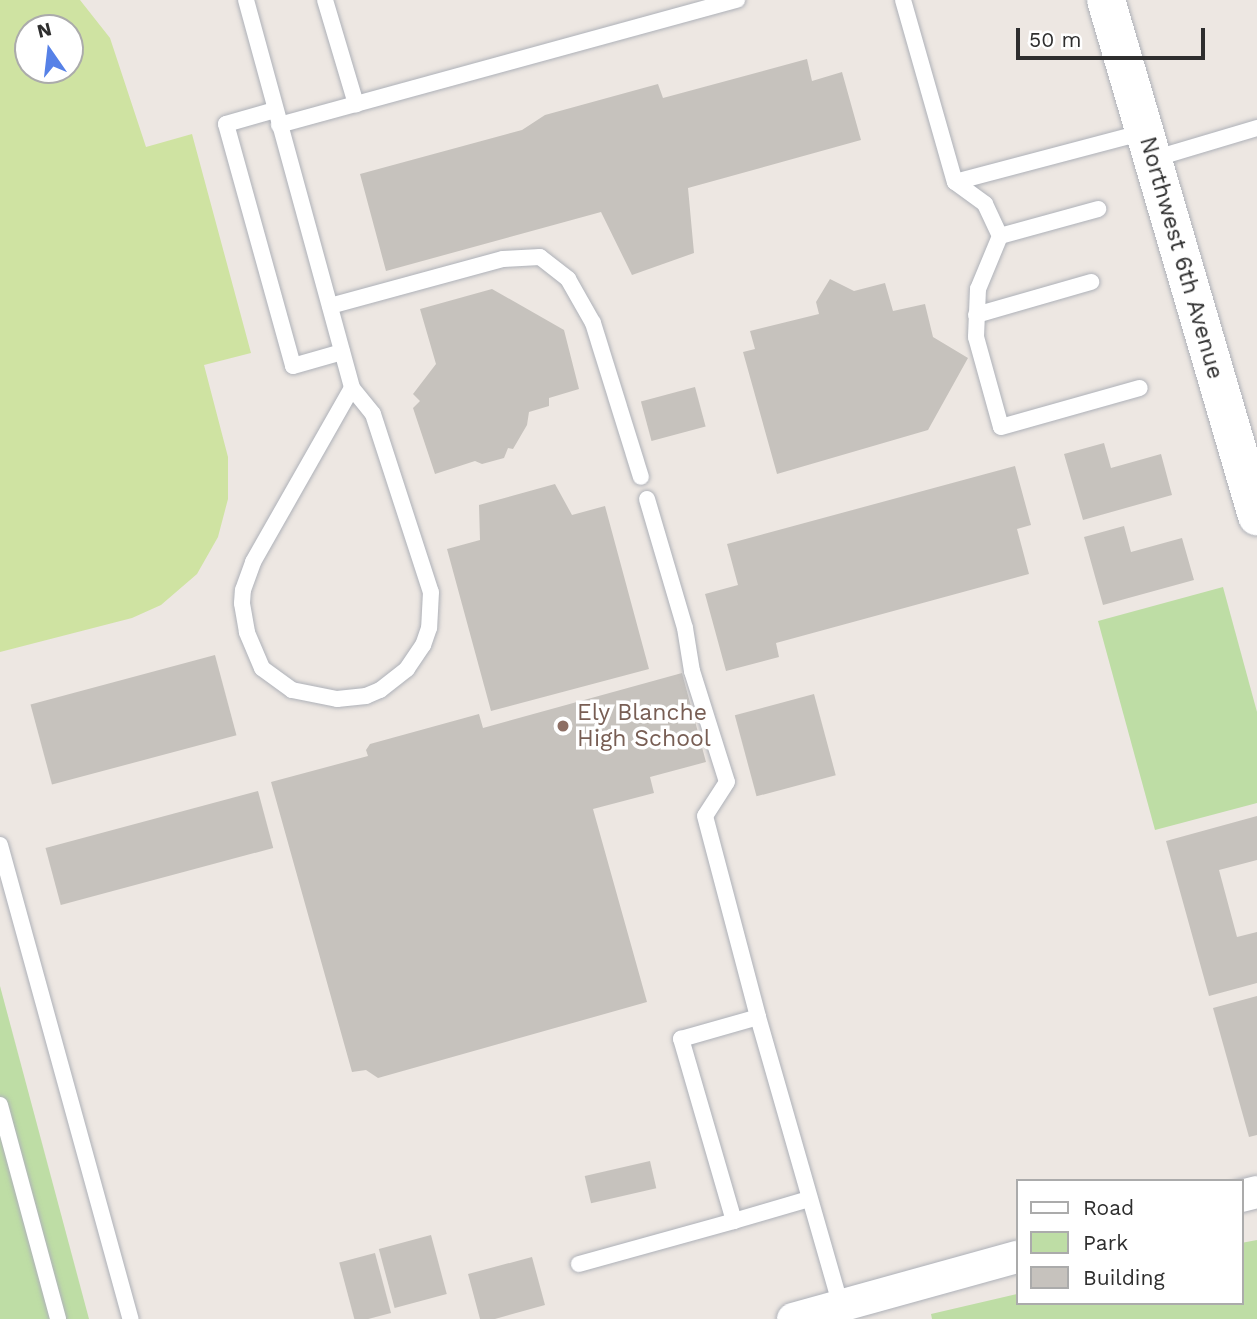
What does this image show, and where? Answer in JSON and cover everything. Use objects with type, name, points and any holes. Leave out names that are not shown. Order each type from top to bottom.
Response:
[{"type":"street","name":"Northwest 6th Avenue","points":[[1106,0],[1257,516]]},
{"type":"street","points":[[793,1319],[1016,1258]]},
{"type":"lane","points":[[246,0],[352,388],[373,414],[431,592],[431,609],[423,645],[396,680],[366,696],[337,699],[292,690],[262,668],[247,632],[242,603],[253,562],[352,388]]},
{"type":"lane","points":[[325,0],[356,104]]},
{"type":"lane","points":[[342,352],[293,366],[226,124],[356,104],[737,0]]},
{"type":"lane","points":[[903,0],[955,182],[985,204],[1000,236],[982,276],[976,315],[976,337],[1001,427],[1140,388]]},
{"type":"lane","points":[[955,182],[1257,128]]},
{"type":"lane","points":[[1000,236],[1098,209]]},
{"type":"lane","points":[[330,306],[503,259],[540,257],[568,279],[593,323],[641,477]]},
{"type":"lane","points":[[976,315],[1091,282]]},
{"type":"lane","points":[[647,499],[685,628],[692,671],[727,782],[705,816],[758,1017],[841,1306]]},
{"type":"lane","points":[[0,845],[131,1319]]},
{"type":"lane","points":[[734,1221],[681,1038],[758,1017]]},
{"type":"lane","points":[[0,1105],[58,1319]]},
{"type":"lane","points":[[579,1264],[809,1199]]},
{"type":"green space","points":[[0,0],[80,0],[110,38],[146,147],[192,134],[251,353],[204,365],[228,457],[228,499],[218,537],[197,574],[161,605],[132,618],[0,652]]},
{"type":"green space","points":[[1223,587],[1257,712],[1257,803],[1155,830],[1098,621]]},
{"type":"green space","points":[[0,986],[89,1319],[0,1319]]},
{"type":"green space","points":[[1257,1240],[1257,1319],[932,1319],[931,1314],[1016,1294],[1016,1305],[1243,1305],[1243,1243]]},
{"type":"building","points":[[807,59],[812,81],[842,72],[861,140],[688,188],[694,253],[632,275],[601,212],[386,271],[360,174],[522,130],[545,115],[658,84],[663,98]]},
{"type":"building","points":[[830,279],[854,291],[885,283],[893,311],[925,304],[933,337],[968,358],[928,430],[777,474],[743,352],[755,349],[750,331],[819,314],[816,302]]},
{"type":"building","points":[[492,289],[564,330],[579,389],[549,398],[549,406],[529,412],[527,425],[513,449],[508,448],[504,458],[482,464],[475,461],[435,474],[413,408],[420,401],[413,394],[436,364],[420,309]]},
{"type":"building","points":[[695,387],[706,427],[652,441],[641,401]]},
{"type":"building","points":[[1104,443],[1111,468],[1161,454],[1172,495],[1083,520],[1064,454]]},
{"type":"building","points":[[1015,466],[1031,525],[1017,529],[1029,574],[776,643],[779,657],[726,671],[705,594],[738,585],[727,544]]},
{"type":"building","points":[[555,484],[572,515],[605,506],[649,669],[491,711],[447,549],[480,540],[479,505]]},
{"type":"building","points":[[1124,526],[1131,552],[1182,538],[1194,580],[1103,605],[1084,537]]},
{"type":"building","points":[[215,655],[236,735],[52,785],[31,704]]},
{"type":"building","points":[[682,673],[706,762],[650,777],[654,793],[593,809],[647,1002],[378,1078],[366,1070],[352,1072],[271,782],[368,756],[366,750],[370,744],[479,714],[483,728]]},
{"type":"building","points":[[814,694],[836,775],[757,796],[735,715]]},
{"type":"building","points":[[258,791],[273,848],[61,905],[45,848]]},
{"type":"building","points":[[1257,816],[1257,860],[1219,870],[1237,937],[1257,932],[1257,983],[1209,996],[1166,841]]},
{"type":"building","points":[[1257,996],[1257,1135],[1249,1137],[1213,1008]]},
{"type":"building","points":[[650,1161],[656,1188],[591,1203],[585,1176]]},
{"type":"building","points":[[431,1235],[447,1294],[395,1308],[379,1249]]},
{"type":"building","points":[[375,1253],[391,1313],[368,1319],[354,1319],[339,1263]]},
{"type":"building","points":[[532,1257],[545,1305],[495,1319],[480,1319],[468,1274]]},
{"type":"place","name":"Ely Blanche High School","points":[[563,726]]}]
